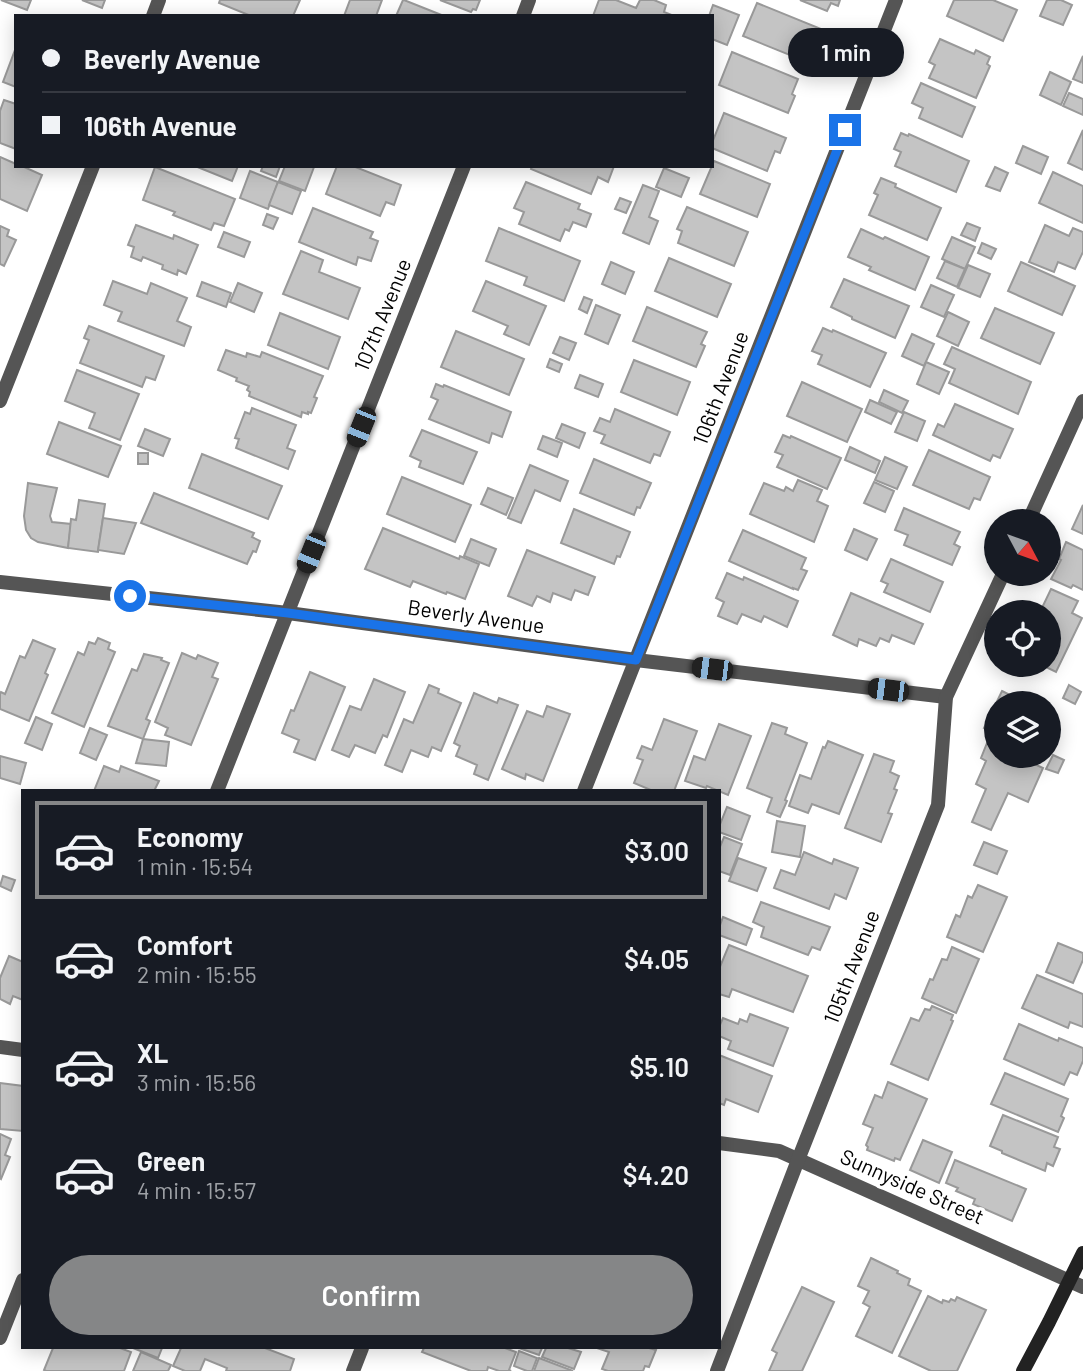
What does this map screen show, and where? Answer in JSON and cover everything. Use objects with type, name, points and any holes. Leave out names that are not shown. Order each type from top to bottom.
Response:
[{"type":"street","name":"106th Avenue","points":[[585,789],[896,0]]},
{"type":"street","points":[[0,401],[92,168]]},
{"type":"street","name":"107th Avenue","points":[[217,789],[463,168]]},
{"type":"street","points":[[1034,509],[1083,401]]},
{"type":"street","name":"Beverly Avenue","points":[[0,582],[288,613],[636,660],[946,696]]},
{"type":"street","name":"105th Avenue","points":[[717,1371],[938,805],[946,696],[997,586]]},
{"type":"street","points":[[0,1047],[21,1050]]},
{"type":"street","name":"Sunnyside Street","points":[[721,1143],[779,1151],[1076,1284]]},
{"type":"street","points":[[1023,1371],[1076,1284],[1083,1253]]},
{"type":"street","points":[[0,1338],[21,1285]]},
{"type":"street","points":[[353,1371],[362,1349]]},
{"type":"building","points":[[1,0],[31,0],[27,10]]},
{"type":"building","points":[[82,0],[105,0],[102,8]]},
{"type":"building","points":[[220,0],[300,0],[294,14],[246,14],[219,3]]},
{"type":"building","points":[[350,0],[382,0],[377,14],[345,14]]},
{"type":"building","points":[[404,0],[439,14],[397,14]]},
{"type":"building","points":[[440,0],[480,0],[476,10],[471,12]]},
{"type":"building","points":[[599,0],[616,0],[636,8],[640,0],[654,0],[666,5],[664,12],[669,14],[594,14]]},
{"type":"building","points":[[800,0],[840,0],[838,6],[831,3],[827,11]]},
{"type":"building","points":[[954,0],[993,0],[1017,10],[1003,41],[947,16]]},
{"type":"building","points":[[1047,0],[1061,0],[1072,5],[1063,25],[1040,16]]},
{"type":"building","points":[[757,3],[826,31],[819,49],[823,50],[818,63],[813,61],[812,64],[743,36]]},
{"type":"building","points":[[713,5],[739,15],[727,45],[714,40],[714,14],[710,14]]},
{"type":"building","points":[[940,39],[974,54],[976,50],[990,57],[987,64],[990,66],[976,98],[929,78],[935,65],[929,62]]},
{"type":"building","points":[[732,52],[798,79],[788,113],[719,85]]},
{"type":"building","points":[[14,53],[14,86],[3,82]]},
{"type":"building","points":[[1083,56],[1083,83],[1073,79]]},
{"type":"building","points":[[1050,72],[1071,82],[1061,105],[1040,95]]},
{"type":"building","points":[[921,83],[975,107],[962,137],[919,118],[923,108],[912,103]]},
{"type":"building","points":[[1069,93],[1083,99],[1083,115],[1063,106]]},
{"type":"building","points":[[4,100],[14,103],[14,148],[0,143],[0,111]]},
{"type":"building","points":[[724,113],[786,138],[780,153],[775,151],[767,171],[714,149],[714,138]]},
{"type":"building","points":[[1083,130],[1083,170],[1068,163]]},
{"type":"building","points":[[901,133],[908,136],[909,134],[969,161],[956,192],[895,166],[901,152],[894,149]]},
{"type":"building","points":[[1023,146],[1048,157],[1041,174],[1016,163]]},
{"type":"building","points":[[0,157],[14,163],[14,168],[26,168],[42,175],[27,211],[0,199]]},
{"type":"building","points":[[714,161],[770,184],[757,217],[700,194],[711,168],[714,168]]},
{"type":"building","points":[[995,167],[1008,173],[1000,191],[986,186]]},
{"type":"building","points":[[155,168],[235,199],[224,226],[214,223],[211,230],[143,200]]},
{"type":"building","points":[[200,168],[237,168],[232,181]]},
{"type":"building","points":[[262,168],[279,168],[276,177],[261,171]]},
{"type":"building","points":[[284,168],[314,168],[305,191],[279,181]]},
{"type":"building","points":[[336,168],[358,168],[401,185],[394,205],[386,202],[380,216],[326,194]]},
{"type":"building","points":[[613,168],[608,182],[598,177],[591,194],[531,169]]},
{"type":"building","points":[[664,168],[689,178],[681,197],[656,187]]},
{"type":"building","points":[[250,171],[278,182],[268,209],[240,198]]},
{"type":"building","points":[[1053,172],[1083,186],[1083,223],[1039,203]]},
{"type":"building","points":[[881,178],[941,208],[927,240],[869,215],[878,195],[874,193]]},
{"type":"building","points":[[278,182],[301,191],[292,214],[269,205]]},
{"type":"building","points":[[526,182],[580,204],[578,209],[591,214],[586,227],[573,222],[569,231],[565,229],[560,241],[519,224],[524,212],[514,208]]},
{"type":"building","points":[[643,185],[659,191],[649,217],[658,221],[649,244],[623,233]]},
{"type":"building","points":[[620,198],[631,202],[626,213],[615,209]]},
{"type":"building","points":[[687,207],[748,232],[734,266],[678,243],[682,231],[677,229]]},
{"type":"building","points":[[313,208],[373,232],[370,238],[378,241],[371,261],[358,257],[356,265],[299,242]]},
{"type":"building","points":[[267,214],[278,218],[273,229],[263,225]]},
{"type":"building","points":[[967,223],[980,228],[975,241],[961,235]]},
{"type":"building","points":[[136,225],[173,239],[174,235],[198,245],[186,274],[178,270],[177,275],[162,269],[163,265],[143,257],[141,261],[131,257],[134,247],[128,245]]},
{"type":"building","points":[[1045,225],[1069,236],[1073,228],[1083,232],[1083,252],[1075,269],[1058,262],[1054,272],[1029,262]]},
{"type":"building","points":[[0,226],[9,230],[7,236],[16,240],[4,266],[0,264]]},
{"type":"building","points":[[499,228],[580,261],[564,301],[524,285],[527,277],[486,261]]},
{"type":"building","points":[[861,229],[929,257],[915,290],[869,270],[871,267],[848,257]]},
{"type":"building","points":[[224,232],[250,242],[244,257],[218,247]]},
{"type":"building","points":[[952,237],[975,247],[965,269],[942,259]]},
{"type":"building","points":[[982,243],[996,249],[991,259],[978,253]]},
{"type":"building","points":[[301,251],[323,260],[319,272],[360,288],[348,319],[283,294]]},
{"type":"building","points":[[669,258],[731,284],[717,317],[655,291]]},
{"type":"building","points":[[945,261],[965,269],[957,287],[937,278]]},
{"type":"building","points":[[611,262],[634,272],[625,294],[602,284]]},
{"type":"building","points":[[1021,262],[1075,286],[1062,315],[1008,291]]},
{"type":"building","points":[[968,265],[990,274],[980,297],[958,288]]},
{"type":"building","points":[[844,279],[909,306],[895,338],[831,307]]},
{"type":"building","points":[[113,281],[147,294],[151,283],[187,298],[177,321],[191,327],[184,346],[118,321],[122,312],[104,305]]},
{"type":"building","points":[[486,281],[546,306],[529,345],[504,334],[508,326],[473,311]]},
{"type":"building","points":[[202,282],[231,293],[226,307],[197,296]]},
{"type":"building","points":[[238,283],[262,293],[254,312],[230,302]]},
{"type":"building","points":[[931,285],[954,295],[944,317],[921,307]]},
{"type":"building","points":[[584,297],[592,300],[587,313],[579,309]]},
{"type":"building","points":[[596,305],[620,315],[608,344],[585,334]]},
{"type":"building","points":[[647,307],[707,332],[701,344],[705,346],[696,367],[633,341]]},
{"type":"building","points":[[995,308],[1054,333],[1040,364],[981,338]]},
{"type":"building","points":[[948,312],[969,322],[958,346],[937,336]]},
{"type":"building","points":[[280,313],[340,337],[328,369],[268,345]]},
{"type":"building","points":[[89,326],[164,356],[155,380],[146,377],[142,387],[80,363],[89,340],[84,338]]},
{"type":"building","points":[[823,328],[886,353],[870,387],[818,364],[822,355],[812,351]]},
{"type":"building","points":[[456,331],[524,359],[509,395],[441,367]]},
{"type":"building","points":[[912,334],[934,344],[924,366],[902,356]]},
{"type":"building","points":[[560,337],[576,343],[569,360],[553,353]]},
{"type":"building","points":[[952,347],[1031,382],[1018,414],[949,383],[955,369],[944,364]]},
{"type":"building","points":[[226,350],[246,357],[247,353],[260,357],[262,352],[323,376],[311,413],[302,412],[301,417],[249,396],[249,386],[218,370]]},
{"type":"building","points":[[550,359],[562,364],[559,372],[547,367]]},
{"type":"building","points":[[634,360],[690,382],[677,415],[621,392]]},
{"type":"building","points":[[926,362],[949,372],[939,394],[917,384]]},
{"type":"building","points":[[77,370],[139,394],[120,440],[89,428],[95,413],[65,401]]},
{"type":"building","points":[[580,375],[603,384],[598,397],[575,388]]},
{"type":"building","points":[[802,382],[862,409],[847,442],[787,416]]},
{"type":"building","points":[[436,384],[511,412],[502,437],[492,433],[489,443],[429,419],[438,400],[431,397]]},
{"type":"building","points":[[884,390],[908,401],[902,413],[879,402]]},
{"type":"building","points":[[870,400],[897,412],[891,424],[865,412]]},
{"type":"building","points":[[955,404],[1013,429],[1000,458],[993,455],[990,461],[933,435],[938,424],[944,427]]},
{"type":"building","points":[[252,408],[296,425],[287,448],[295,451],[288,469],[236,448],[239,439],[235,438],[245,412],[250,414]]},
{"type":"building","points":[[615,409],[670,432],[660,456],[654,454],[650,463],[601,443],[605,435],[594,431],[600,418],[610,422]]},
{"type":"building","points":[[904,412],[925,421],[917,441],[895,432]]},
{"type":"building","points":[[59,422],[121,446],[108,477],[47,454]]},
{"type":"building","points":[[562,424],[585,433],[579,448],[556,438]]},
{"type":"building","points":[[145,429],[170,439],[163,456],[138,446]]},
{"type":"building","points":[[422,430],[477,452],[463,484],[419,467],[421,461],[410,456]]},
{"type":"building","points":[[783,435],[841,458],[827,489],[777,467],[783,455],[775,452]]},
{"type":"building","points":[[543,436],[562,443],[557,457],[538,449]]},
{"type":"building","points":[[850,447],[880,461],[875,473],[845,460]]},
{"type":"building","points":[[929,450],[990,477],[980,500],[974,498],[969,509],[913,485]]},
{"type":"building","points":[[138,453],[148,453],[148,464],[138,464]]},
{"type":"building","points":[[202,454],[282,486],[268,519],[189,488]]},
{"type":"building","points":[[885,457],[907,467],[897,489],[875,480]]},
{"type":"building","points":[[594,459],[651,483],[634,515],[580,493]]},
{"type":"building","points":[[530,465],[568,481],[560,501],[535,490],[521,523],[508,518]]},
{"type":"building","points":[[402,477],[471,505],[455,542],[387,514]]},
{"type":"building","points":[[798,480],[822,490],[817,501],[828,506],[814,542],[750,514],[764,483],[784,491],[786,487],[793,491]]},
{"type":"building","points":[[874,482],[894,491],[885,512],[864,503]]},
{"type":"building","points":[[28,483],[57,488],[50,516],[52,522],[71,524],[68,548],[38,542],[31,538],[26,530],[24,516]]},
{"type":"building","points":[[488,488],[513,498],[506,515],[481,504]]},
{"type":"building","points":[[154,493],[254,533],[252,537],[260,541],[256,552],[253,551],[247,564],[141,523]]},
{"type":"building","points":[[79,500],[105,504],[98,552],[68,548],[71,519],[76,520]]},
{"type":"building","points":[[1083,505],[1083,534],[1072,529]]},
{"type":"building","points":[[904,508],[960,532],[954,544],[960,547],[952,565],[904,545],[908,535],[895,530]]},
{"type":"building","points":[[574,509],[630,532],[620,557],[617,556],[614,564],[561,543]]},
{"type":"building","points":[[103,518],[136,523],[124,554],[98,550]]},
{"type":"building","points":[[383,528],[459,559],[460,556],[479,564],[465,599],[413,581],[410,587],[365,569]]},
{"type":"building","points":[[854,529],[877,539],[867,560],[845,550]]},
{"type":"building","points":[[743,530],[806,558],[801,569],[807,571],[798,590],[729,561]]},
{"type":"building","points":[[471,539],[496,549],[489,566],[464,556]]},
{"type":"building","points":[[1066,542],[1083,550],[1083,590],[1061,584],[1061,554]]},
{"type":"building","points":[[527,550],[595,577],[588,595],[575,590],[571,600],[553,593],[550,602],[537,596],[532,606],[508,596]]},
{"type":"building","points":[[891,559],[943,582],[930,612],[884,592],[888,584],[881,581]]},
{"type":"building","points":[[727,573],[743,580],[744,577],[798,601],[787,627],[764,616],[761,622],[742,614],[737,624],[718,616],[724,602],[716,598]]},
{"type":"building","points":[[1051,589],[1078,601],[1072,613],[1082,618],[1061,662],[1061,600],[1046,600]]},
{"type":"building","points":[[851,593],[923,624],[914,644],[892,635],[889,642],[880,638],[876,646],[859,639],[857,646],[833,635]]},
{"type":"building","points":[[98,638],[110,643],[108,649],[115,652],[84,727],[52,713],[78,652],[84,655],[89,642],[95,644]]},
{"type":"building","points":[[33,640],[55,649],[45,673],[48,675],[29,721],[0,709],[0,694],[5,694],[20,656],[25,658]]},
{"type":"building","points":[[182,653],[196,659],[198,655],[218,663],[212,677],[218,679],[191,745],[165,735],[168,728],[155,722]]},
{"type":"building","points":[[144,654],[162,658],[161,660],[169,663],[146,719],[150,721],[143,739],[108,726],[132,669],[137,671]]},
{"type":"building","points":[[310,672],[345,687],[315,760],[294,752],[299,740],[282,733]]},
{"type":"building","points":[[374,679],[405,692],[387,737],[383,735],[375,753],[355,745],[349,757],[332,750],[350,706],[361,710]]},
{"type":"building","points":[[429,685],[439,689],[438,693],[461,703],[441,751],[432,747],[428,757],[411,750],[402,772],[385,765],[404,719],[413,723]]},
{"type":"building","points":[[1069,685],[1081,692],[1075,704],[1063,698]]},
{"type":"building","points":[[474,693],[497,703],[499,698],[518,705],[488,780],[474,774],[477,765],[456,756],[460,746],[454,743]]},
{"type":"building","points":[[547,706],[570,714],[543,781],[526,774],[525,779],[502,769],[527,711],[543,717]]},
{"type":"building","points":[[36,717],[52,724],[42,750],[25,743]]},
{"type":"building","points":[[664,719],[697,731],[675,789],[648,789],[634,783],[643,760],[637,758],[642,746],[652,750]]},
{"type":"building","points":[[772,723],[787,728],[785,734],[807,743],[780,817],[767,812],[772,798],[747,788]]},
{"type":"building","points":[[719,724],[751,736],[728,795],[721,792],[721,789],[706,788],[685,781],[694,756],[705,760]]},
{"type":"building","points":[[90,728],[107,735],[96,760],[80,753]]},
{"type":"building","points":[[143,739],[169,742],[166,766],[136,763]]},
{"type":"building","points":[[828,741],[863,755],[839,814],[812,804],[808,813],[789,806],[800,775],[811,779],[823,747],[825,748]]},
{"type":"building","points":[[874,754],[894,761],[890,772],[899,776],[888,813],[892,814],[881,842],[845,828]]},
{"type":"building","points":[[0,756],[26,763],[20,784],[0,778]]},
{"type":"building","points":[[104,766],[119,772],[121,766],[159,781],[155,789],[95,789]]},
{"type":"building","points":[[984,766],[984,768],[1043,768],[1028,802],[1008,793],[991,830],[972,822],[986,789],[976,784]]},
{"type":"building","points":[[1046,768],[1060,768],[1058,773]]},
{"type":"building","points":[[727,807],[750,816],[741,840],[721,833],[721,822]]},
{"type":"building","points":[[777,821],[805,826],[800,857],[772,852]]},
{"type":"building","points":[[724,837],[742,844],[730,875],[721,872],[721,844]]},
{"type":"building","points":[[984,842],[1007,851],[997,874],[974,865]]},
{"type":"building","points":[[804,852],[832,864],[834,859],[858,868],[846,899],[835,894],[829,909],[774,888],[781,870],[795,875]]},
{"type":"building","points":[[738,858],[766,868],[757,891],[729,881]]},
{"type":"building","points":[[3,876],[15,880],[11,891],[0,886]]},
{"type":"building","points":[[978,885],[1007,897],[983,952],[947,937],[956,915],[960,917],[968,896],[972,898]]},
{"type":"building","points":[[761,902],[830,927],[820,950],[812,947],[808,955],[761,937],[764,927],[753,922]]},
{"type":"building","points":[[723,917],[752,929],[746,945],[721,936]]},
{"type":"building","points":[[1058,943],[1083,953],[1083,960],[1073,983],[1046,972]]},
{"type":"building","points":[[729,945],[808,976],[793,1012],[732,989],[729,997],[721,995],[721,964]]},
{"type":"building","points":[[952,947],[979,959],[956,1013],[922,998],[930,979],[933,980],[942,959],[947,960]]},
{"type":"building","points":[[9,956],[21,961],[21,999],[13,996],[10,1004],[0,999],[0,978]]},
{"type":"building","points":[[1037,975],[1083,994],[1083,1027],[1070,1022],[1068,1028],[1022,1008]]},
{"type":"building","points":[[932,1006],[953,1015],[953,1021],[928,1080],[891,1064],[911,1018],[919,1021],[925,1009],[930,1010]]},
{"type":"building","points":[[750,1014],[788,1028],[773,1066],[728,1049],[731,1041],[721,1037],[723,1018],[738,1024],[740,1019],[747,1022]]},
{"type":"building","points":[[1019,1024],[1058,1041],[1059,1038],[1083,1048],[1083,1061],[1077,1075],[1070,1072],[1064,1085],[1004,1059]]},
{"type":"building","points":[[721,1056],[772,1076],[758,1112],[726,1099],[724,1105],[721,1104]]},
{"type":"building","points":[[1005,1073],[1068,1099],[1058,1132],[991,1104]]},
{"type":"building","points":[[888,1082],[927,1099],[900,1160],[895,1158],[894,1161],[867,1150],[866,1145],[873,1128],[863,1124],[875,1095],[882,1098]]},
{"type":"building","points":[[0,1083],[21,1086],[21,1131],[0,1129]]},
{"type":"building","points":[[1003,1115],[1058,1137],[1054,1147],[1060,1149],[1053,1166],[1047,1163],[1045,1171],[990,1146]]},
{"type":"building","points":[[0,1134],[11,1139],[5,1155],[10,1157],[1,1179],[0,1178]]},
{"type":"building","points":[[923,1140],[952,1152],[939,1183],[910,1170]]},
{"type":"building","points":[[955,1160],[1026,1189],[1012,1221],[973,1204],[975,1199],[956,1191],[958,1188],[946,1183]]},
{"type":"building","points":[[871,1258],[898,1271],[897,1273],[910,1279],[908,1285],[921,1291],[892,1353],[856,1336],[870,1307],[863,1303],[869,1291],[858,1286]]},
{"type":"building","points":[[802,1287],[834,1302],[802,1371],[769,1371],[777,1353],[772,1350]]},
{"type":"building","points":[[928,1296],[942,1303],[943,1300],[955,1301],[957,1297],[986,1310],[957,1371],[931,1371],[899,1356]]},
{"type":"building","points":[[53,1349],[123,1349],[131,1352],[124,1371],[44,1370]]},
{"type":"building","points":[[136,1349],[162,1349],[158,1358]]},
{"type":"building","points":[[181,1349],[268,1349],[294,1359],[290,1371],[226,1371],[227,1368],[205,1359],[200,1371],[185,1371],[173,1366]]},
{"type":"building","points":[[424,1349],[508,1349],[516,1352],[509,1370],[511,1371],[488,1367],[487,1371],[471,1371],[422,1352]]},
{"type":"building","points":[[522,1349],[542,1349],[539,1355]]},
{"type":"building","points":[[546,1349],[571,1349],[581,1352],[574,1369],[542,1357]]},
{"type":"building","points":[[600,1349],[656,1350],[649,1367],[645,1366],[643,1371],[602,1369],[609,1352]]},
{"type":"building","points":[[519,1351],[537,1358],[532,1371],[514,1366]]},
{"type":"building","points":[[141,1352],[171,1365],[168,1371],[133,1371]]},
{"type":"building","points":[[539,1358],[573,1371],[534,1371]]},
{"type":"route","points":[[130,596],[288,613],[636,660],[845,130]]}]
